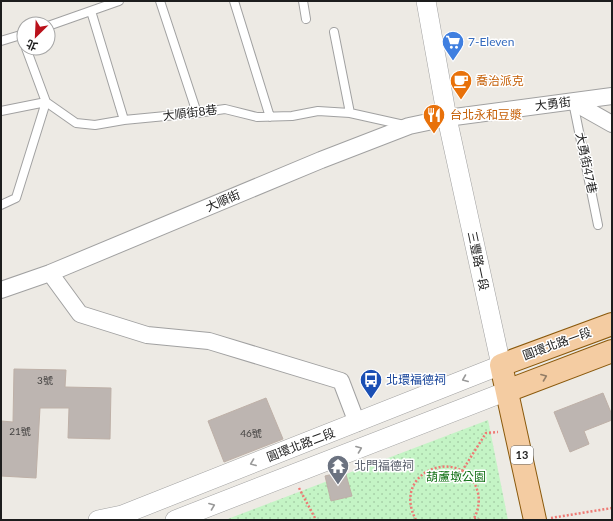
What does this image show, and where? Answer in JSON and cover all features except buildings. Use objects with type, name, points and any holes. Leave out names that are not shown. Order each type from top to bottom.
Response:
[{"type":"main road","name":"圓環北路一段","points":[[501,365],[612,324]]},
{"type":"main road","points":[[507,391],[612,351]]},
{"type":"main road","name":"三豐路一段","points":[[501,365],[516,429],[543,519]]},
{"type":"street","name":"三豐路一段","points":[[426,1],[447,118],[501,365]]},
{"type":"street","name":"大勇街","points":[[447,118],[612,96]]},
{"type":"street","points":[[573,102],[612,124]]},
{"type":"street","name":"大順街","points":[[1,290],[50,273],[321,160],[409,126],[447,118]]},
{"type":"street","points":[[50,273],[80,314],[147,334],[209,340],[341,381],[357,423]]},
{"type":"street","name":"圓環北路二段","points":[[98,520],[122,515],[501,365]]},
{"type":"street","name":"圓環北路二段","points":[[175,520],[292,476],[507,391]]},
{"type":"lane","points":[[56,23],[119,1]]},
{"type":"lane","points":[[160,1],[197,114]]},
{"type":"lane","points":[[234,1],[270,117]]},
{"type":"lane","points":[[303,1],[306,19]]},
{"type":"lane","points":[[91,11],[124,120]]},
{"type":"lane","points":[[334,32],[350,113]]},
{"type":"lane","points":[[1,41],[16,36]]},
{"type":"lane","points":[[1,205],[16,198],[46,102],[29,56]]},
{"type":"lane","points":[[1,111],[46,102]]},
{"type":"lane","name":"大順街8巷","points":[[46,102],[76,123],[96,125],[124,120],[197,114],[225,109],[257,117],[292,116],[318,111],[350,113],[409,126]]},
{"type":"lane","name":"大勇街47巷","points":[[573,102],[598,225]]},
{"type":"path","points":[[462,471],[486,433],[516,429]]},
{"type":"path","points":[[416,520],[412,512],[410,500],[412,488],[418,478],[428,470],[439,466],[451,467],[462,471],[471,478],[476,487],[479,498],[478,509],[474,519],[480,520]]},
{"type":"path","points":[[292,476],[316,520]]},
{"type":"path","points":[[543,519],[612,508]]},
{"type":"green space","name":"葫蘆墩公園","points":[[488,420],[508,520],[225,520]]},
{"type":"place","name":"7-Eleven","points":[[453,62]]},
{"type":"place","name":"喬治派克","points":[[461,100]]},
{"type":"place","name":"台北永和豆漿","points":[[434,134]]},
{"type":"place","name":"北環福德祠","points":[[371,400]]},
{"type":"place","name":"北門福德祠","points":[[338,486]]}]
